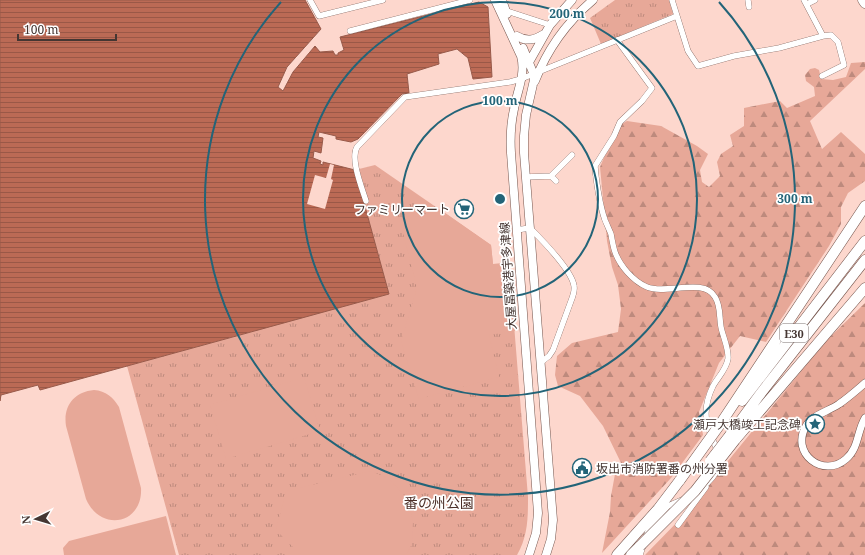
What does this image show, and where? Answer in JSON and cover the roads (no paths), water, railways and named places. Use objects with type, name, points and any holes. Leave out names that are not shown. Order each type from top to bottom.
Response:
[{"type":"highway","points":[[617,555],[658,509],[722,425],[865,206]]},
{"type":"highway","name":"E30","points":[[722,425],[865,241]]},
{"type":"highway","name":"E30","points":[[732,438],[761,393],[865,260]]},
{"type":"highway","points":[[631,555],[640,550],[695,491],[732,438],[865,288]]},
{"type":"main road","name":"大屋冨築港宇多津線","points":[[496,0],[529,57],[536,74]]},
{"type":"main road","name":"大屋冨築港宇多津線","points":[[502,0],[503,10],[523,62],[521,79],[514,107],[510,138],[538,513],[536,533],[528,555]]},
{"type":"main road","points":[[521,79],[529,57],[550,25],[572,0]]},
{"type":"main road","points":[[529,57],[541,52],[554,43],[572,20],[593,0]]},
{"type":"main road","points":[[517,36],[530,40],[544,34]]},
{"type":"main road","name":"大屋冨築港宇多津線","points":[[546,555],[551,539],[553,520],[526,177],[525,125],[528,105],[536,74],[554,43]]},
{"type":"main road","points":[[518,49],[529,57]]},
{"type":"main road","points":[[531,429],[545,428]]},
{"type":"main road","points":[[550,555],[553,539],[553,520]]},
{"type":"street","points":[[310,0],[319,16],[383,0]]},
{"type":"street","points":[[350,31],[470,0]]},
{"type":"street","points":[[672,0],[688,51],[698,66],[734,56],[779,48],[831,35],[838,42],[844,65],[822,76]]},
{"type":"street","points":[[748,0],[749,7]]},
{"type":"street","points":[[815,0],[805,2],[823,36]]},
{"type":"street","points":[[503,10],[550,25]]},
{"type":"street","points":[[366,201],[354,159],[354,151],[356,147],[405,96],[510,82],[521,79],[677,16]]},
{"type":"street","points":[[617,40],[652,88],[642,101],[620,122],[614,136],[595,166],[605,219],[616,253],[632,277],[646,287],[655,290],[694,287],[704,288],[711,292],[719,307],[721,326],[728,358],[725,367],[713,386],[705,415],[709,432],[722,461],[719,469],[678,524]]},
{"type":"street","points":[[526,177],[551,176],[572,155]]},
{"type":"street","points":[[551,176],[556,181]]},
{"type":"street","points":[[516,230],[530,228],[544,242],[569,273],[574,286],[574,293],[553,350],[549,356],[540,363]]},
{"type":"street","points":[[865,383],[840,403],[809,421],[805,426],[802,439],[804,452],[812,461],[819,465],[826,466],[839,464],[846,460],[853,451],[865,418]]},
{"type":"street","points":[[640,550],[648,528],[658,515],[668,506],[694,493],[708,483]]},
{"type":"place","name":"ファミリーマート","points":[[464,209]]},
{"type":"place","name":"瀬戸大橋竣工記念碑","points":[[815,424]]},
{"type":"place","name":"坂出市消防署番の州分署","points":[[582,468]]},
{"type":"district","name":"番の州公園","points":[[439,502]]}]
